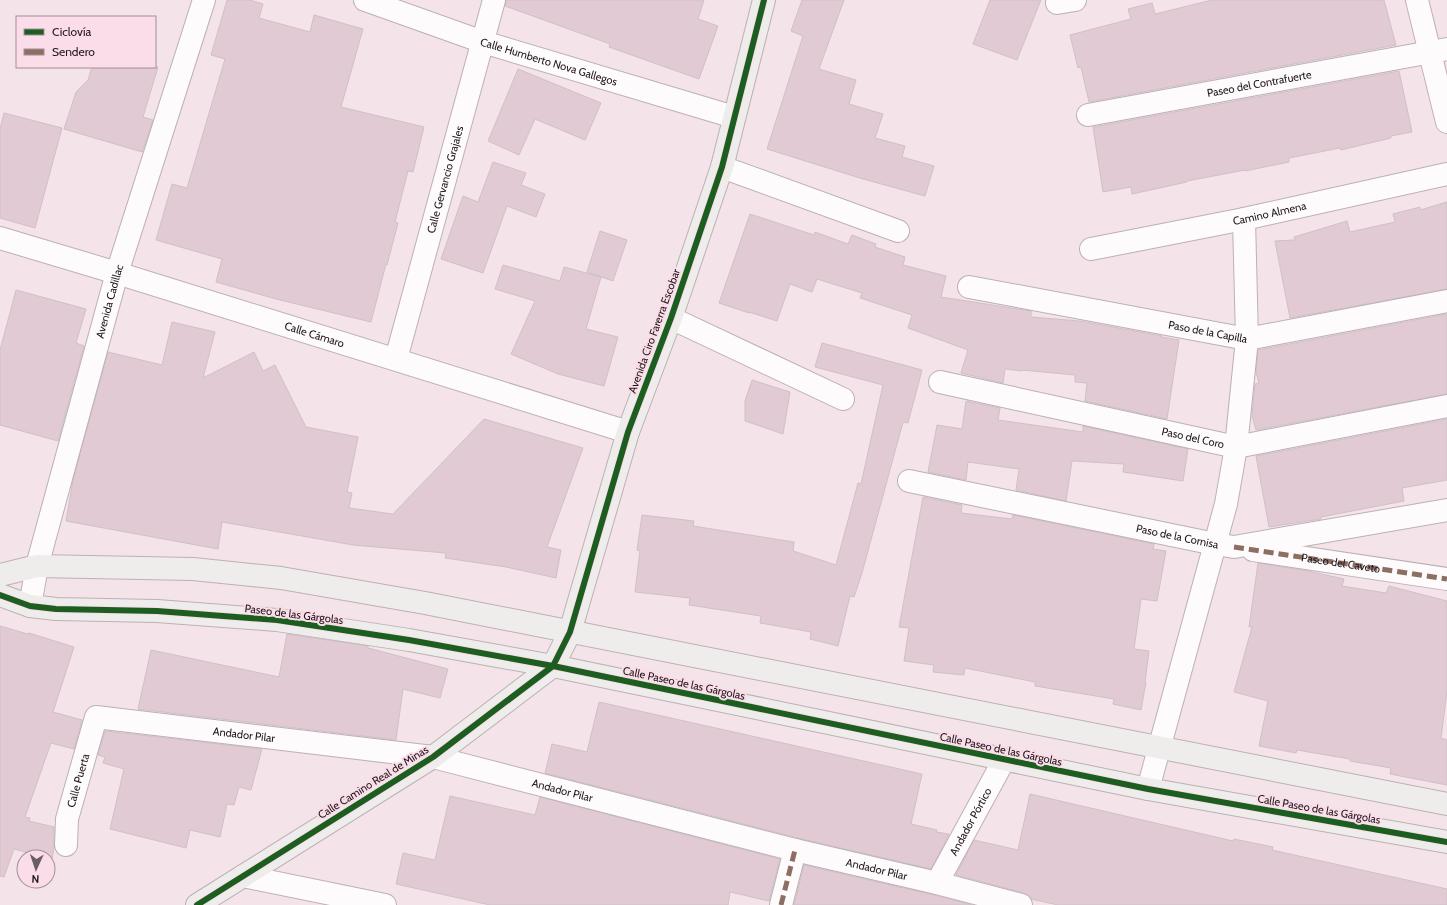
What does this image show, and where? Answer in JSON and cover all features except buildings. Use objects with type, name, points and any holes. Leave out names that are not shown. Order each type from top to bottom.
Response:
[{"type":"street","name":"Avenida Cadillac","points":[[30,606],[37,566],[118,273],[204,0]]},
{"type":"street","name":"Calle Humberto Nova Gallegos","points":[[365,0],[483,42],[734,117]]},
{"type":"street","name":"Calle Gervancio Grajales","points":[[396,359],[494,0]]},
{"type":"street","name":"Avenida Ciro Farerra Escobar","points":[[553,666],[570,632],[628,432],[671,318],[722,167],[764,0]]},
{"type":"street","points":[[1418,0],[1439,51],[1447,122]]},
{"type":"street","name":"Paseo del Contrafuerte","points":[[1088,115],[1439,51]]},
{"type":"street","points":[[722,167],[898,231]]},
{"type":"street","name":"Camino Almena","points":[[1091,249],[1244,219],[1447,174]]},
{"type":"street","points":[[1148,789],[1159,747],[1225,546],[1226,504],[1236,447],[1247,339],[1244,219]]},
{"type":"street","name":"Calle Cámaro","points":[[0,238],[118,273],[628,432]]},
{"type":"street","name":"Paso de la Capilla","points":[[969,287],[1247,339],[1447,301]]},
{"type":"street","points":[[671,318],[843,399]]},
{"type":"street","name":"Paso del Coro","points":[[940,382],[1236,447],[1447,406]]},
{"type":"street","name":"Paso de la Cornisa","points":[[909,481],[1225,546],[1447,510]]},
{"type":"street","name":"Paseo del Caveto","points":[[1225,546],[1447,579]]},
{"type":"street","points":[[0,575],[37,566],[193,569],[281,578],[425,603],[854,686],[1447,804]]},
{"type":"street","name":"Paseo de las Gárgolas","points":[[0,595],[30,606],[56,609],[157,611],[277,620],[409,640],[553,666]]},
{"type":"street","name":"Calle Camino Real de Minas","points":[[197,905],[433,757],[553,666]]},
{"type":"street","name":"Calle Paseo de las Gárgolas","points":[[553,666],[1148,789],[1447,842]]},
{"type":"street","name":"Andador Pilar","points":[[96,717],[433,757],[795,850],[937,883],[1021,905]]},
{"type":"street","name":"Calle Puerta","points":[[66,844],[68,819],[96,717]]},
{"type":"street","name":"Andador Pórtico","points":[[937,883],[1004,760]]},
{"type":"street","points":[[781,905],[795,850]]},
{"type":"street","points":[[243,876],[385,905]]},
{"type":"marked path","points":[[1234,547],[1447,579]]},
{"type":"marked path","points":[[781,905],[795,850]]},
{"type":"cycle path","points":[[197,905],[433,757],[553,666],[570,632],[628,432],[671,318],[722,167],[764,0]]},
{"type":"cycle path","points":[[0,595],[30,606],[56,609],[157,611],[277,620],[409,640],[553,666],[1148,789],[1447,842]]}]
